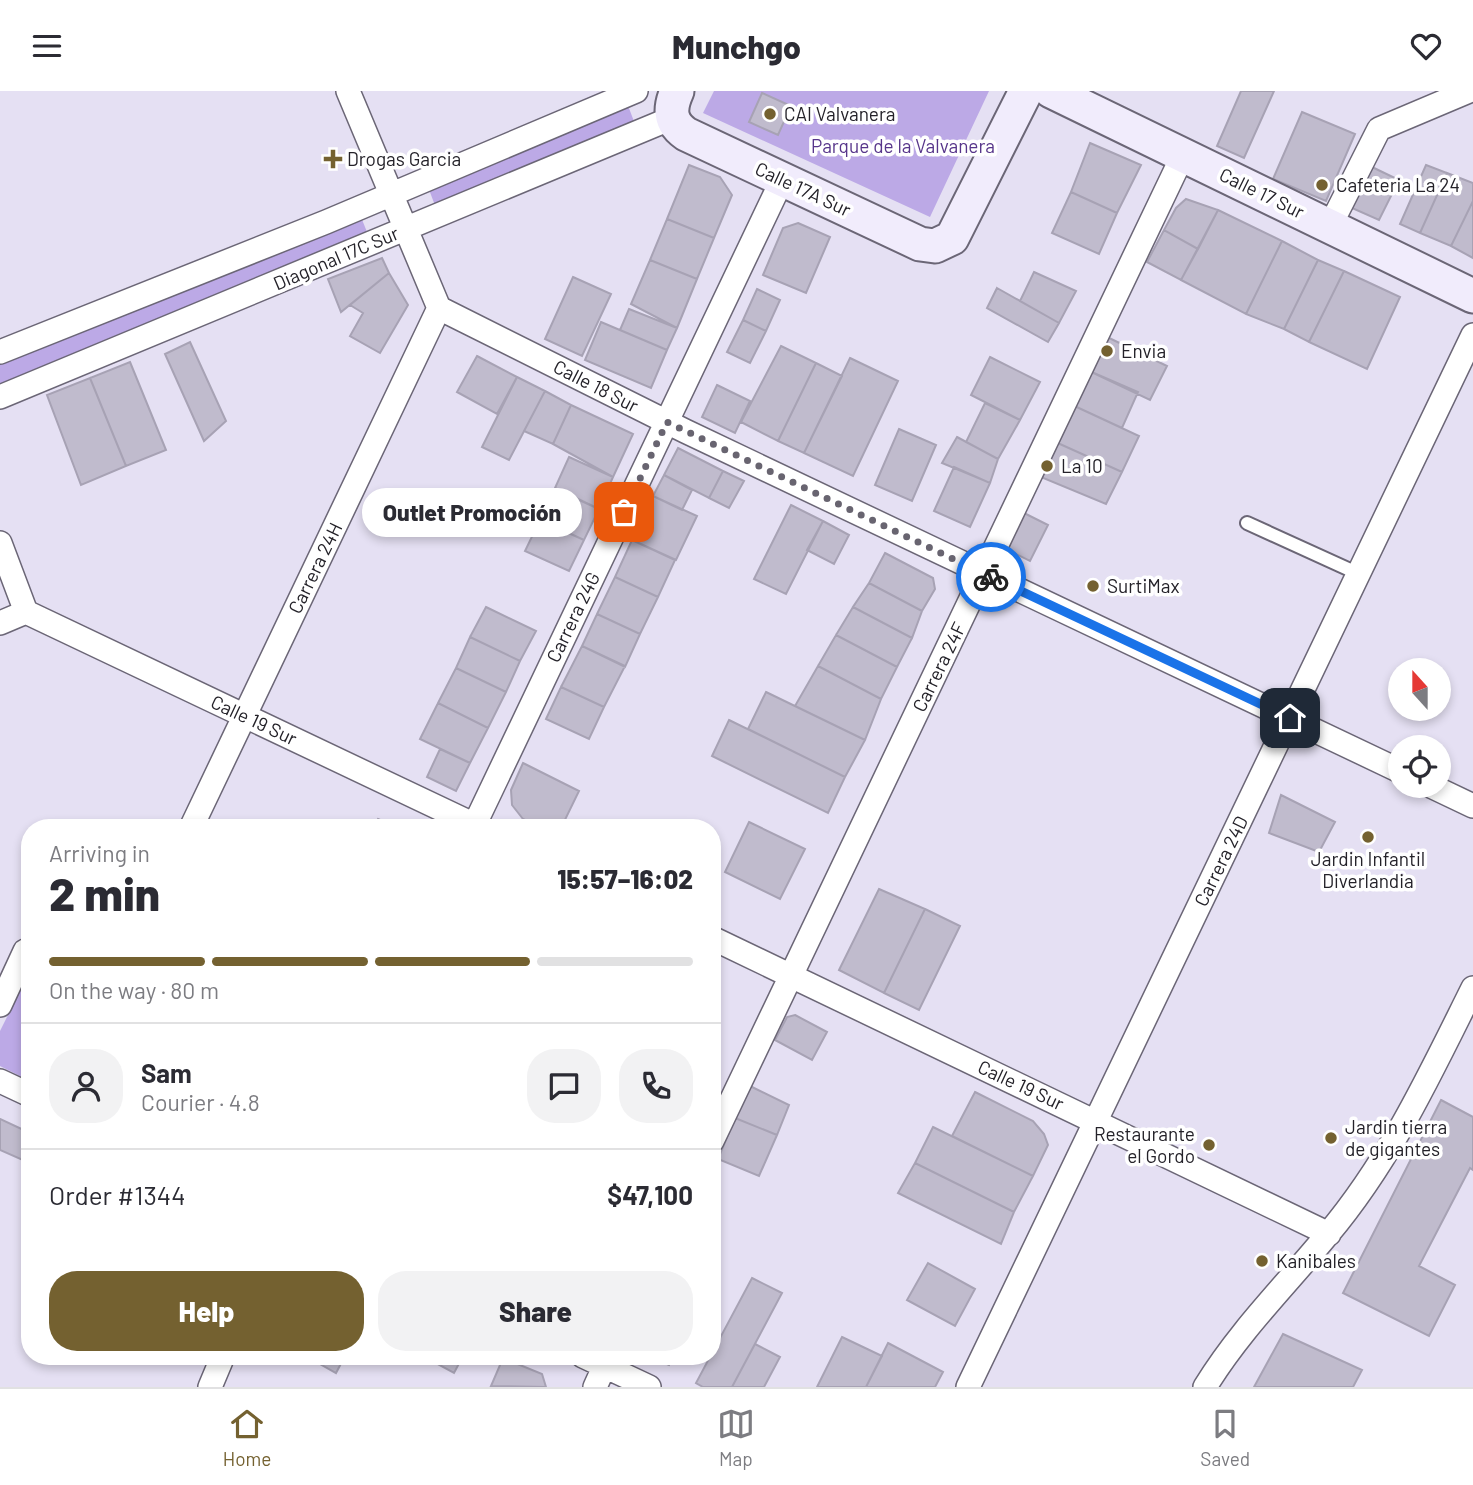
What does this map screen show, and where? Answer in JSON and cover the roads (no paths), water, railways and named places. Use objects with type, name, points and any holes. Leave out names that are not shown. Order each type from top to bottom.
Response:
[{"type":"street","points":[[348,91],[439,308]]},
{"type":"street","name":"Diagonal 17C Sur","points":[[0,352],[392,194],[636,91]]},
{"type":"street","name":"Calle 17A Sur","points":[[674,105],[686,134],[920,244],[942,244],[952,238],[959,226],[1026,91]]},
{"type":"street","name":"Calle 17 Sur","points":[[1051,91],[1473,296]]},
{"type":"street","points":[[1330,226],[1379,129],[1469,91]]},
{"type":"street","name":"Diagonal 17C Sur","points":[[0,397],[406,229],[674,105]]},
{"type":"street","name":"Carrera 24F","points":[[721,1122],[1183,155]]},
{"type":"street","name":"Carrera 24G","points":[[480,819],[782,180]]},
{"type":"street","name":"Calle 18 Sur","points":[[439,308],[667,422],[1388,765]]},
{"type":"street","name":"Carrera 24H","points":[[195,819],[439,308]]},
{"type":"street","name":"Carrera 24D","points":[[968,1387],[1473,335]]},
{"type":"street","points":[[0,543],[26,612],[0,623]]},
{"type":"street","name":"Calle 19 Sur","points":[[26,612],[459,819]]},
{"type":"street","points":[[1451,795],[1473,806]]},
{"type":"street","name":"Calle 19 Sur","points":[[721,942],[1329,1234]]},
{"type":"street","points":[[0,1005],[21,964]]},
{"type":"street","points":[[1205,1387],[1273,1294],[1329,1234],[1396,1141],[1473,988]]},
{"type":"street","points":[[0,1081],[21,1091]]},
{"type":"street","points":[[210,1387],[219,1365]]},
{"type":"street","points":[[603,1370],[649,1387]]},
{"type":"lane","points":[[1247,523],[1359,574]]},
{"type":"place","name":"CAI Valvanera","points":[[770,114]]},
{"type":"place","name":"Drogas Garcia","points":[[333,159]]},
{"type":"place","name":"Cafeteria La 24","points":[[1322,185]]},
{"type":"place","name":"Envia","points":[[1107,351]]},
{"type":"place","name":"La 10","points":[[1047,466]]},
{"type":"place","name":"Outlet Promoción","points":[[624,512]]},
{"type":"place","name":"SurtiMax","points":[[1093,586]]},
{"type":"place","name":"Jardin Infantil Diverlandia","points":[[1368,837]]},
{"type":"place","name":"Jardin tierra de gigantes","points":[[1331,1138]]},
{"type":"place","name":"Restaurante el Gordo","points":[[1209,1145]]},
{"type":"place","name":"Kanibales","points":[[1262,1261]]},
{"type":"park label","name":"Parque de la Valvanera","points":[[903,146]]}]
